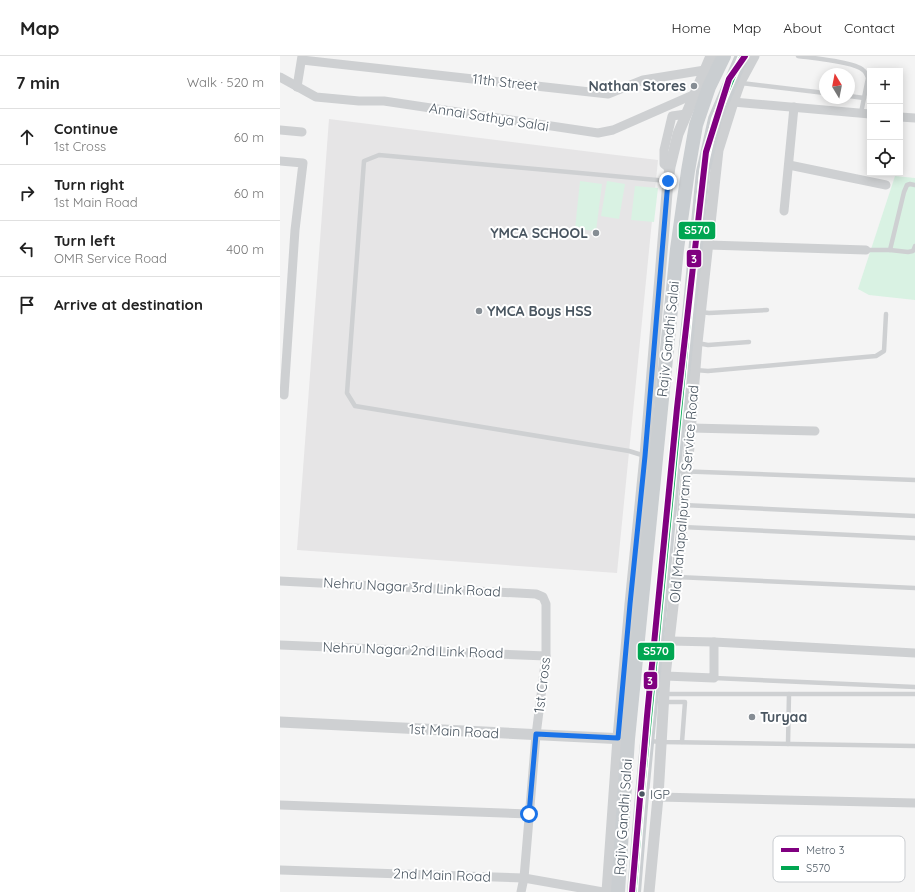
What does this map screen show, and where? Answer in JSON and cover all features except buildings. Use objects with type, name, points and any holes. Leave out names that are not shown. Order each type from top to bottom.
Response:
[{"type":"main road","name":"Rajiv Gandhi Salai","points":[[618,892],[622,836],[623,738],[630,667],[662,407],[677,249],[696,125],[709,87],[724,56]]},
{"type":"main road","name":"Rajiv Gandhi Salai","points":[[634,892],[647,741],[660,695],[660,672],[680,471],[680,409],[702,172],[716,119],[734,93],[742,56]]},
{"type":"main road","points":[[662,407],[680,409]]},
{"type":"main road","points":[[630,667],[660,672]]},
{"type":"main road","points":[[628,687],[660,695]]},
{"type":"main road","points":[[612,821],[622,836]]},
{"type":"street","points":[[630,667],[630,604],[645,456],[668,181],[678,134],[711,56]]},
{"type":"street","name":"Old Mahapalipuram Service Road","points":[[660,672],[670,641],[682,527],[683,506],[680,471],[691,428],[697,344],[718,150],[734,93],[754,56]]},
{"type":"street","points":[[297,87],[302,58]]},
{"type":"street","name":"11th Street","points":[[302,58],[608,94],[643,80],[705,70]]},
{"type":"street","name":"Annai Sathya Salai","points":[[280,77],[316,97],[353,100],[384,100],[598,133],[613,130],[695,94]]},
{"type":"street","points":[[734,93],[794,107],[866,114]]},
{"type":"street","points":[[784,211],[794,107]]},
{"type":"street","points":[[903,117],[915,118]]},
{"type":"street","points":[[280,130],[302,132]]},
{"type":"street","points":[[280,161],[303,163],[295,230],[284,395]]},
{"type":"street","points":[[789,165],[886,185]]},
{"type":"street","points":[[708,245],[866,250]]},
{"type":"street","points":[[691,428],[814,431]]},
{"type":"street","name":"Nehru Nagar 3rd Link Road","points":[[280,581],[536,594],[543,597]]},
{"type":"street","name":"1st Cross","points":[[521,892],[524,878],[536,734],[546,656],[546,604],[543,597]]},
{"type":"street","points":[[670,641],[915,653]]},
{"type":"street","points":[[660,672],[714,678],[714,642]]},
{"type":"street","name":"Nehru Nagar 2nd Link Road","points":[[280,645],[546,656]]},
{"type":"street","points":[[648,892],[662,742],[660,695]]},
{"type":"street","name":"1st Main Road","points":[[280,722],[623,738]]},
{"type":"street","points":[[607,892],[612,821],[623,738]]},
{"type":"street","points":[[658,797],[915,803]]},
{"type":"street","points":[[280,805],[529,814]]},
{"type":"street","name":"2nd Main Road","points":[[280,870],[524,878],[603,892]]},
{"type":"lane","points":[[798,56],[847,64],[863,69],[868,78],[864,98],[866,114]]},
{"type":"lane","points":[[734,93],[819,93]]},
{"type":"lane","points":[[855,97],[864,98]]},
{"type":"lane","points":[[645,456],[629,452],[355,406],[347,394],[364,161],[379,155],[668,181]]},
{"type":"lane","points":[[890,250],[904,192],[908,185],[915,185]]},
{"type":"lane","points":[[866,250],[908,252],[913,251],[915,246]]},
{"type":"lane","points":[[701,312],[709,313],[767,310]]},
{"type":"lane","points":[[695,370],[708,371],[876,356],[884,351],[886,314]]},
{"type":"lane","points":[[697,344],[708,345],[749,342]]},
{"type":"lane","points":[[680,471],[915,480]]},
{"type":"lane","points":[[683,506],[915,516]]},
{"type":"lane","points":[[682,527],[915,538]]},
{"type":"lane","points":[[677,577],[915,588]]},
{"type":"lane","points":[[714,678],[915,687]]},
{"type":"lane","points":[[682,742],[685,694]]},
{"type":"lane","points":[[788,744],[789,694]]},
{"type":"lane","points":[[660,695],[915,694]]},
{"type":"lane","points":[[660,695],[685,702]]},
{"type":"lane","points":[[647,741],[915,746]]},
{"type":"shaded area","name":"YMCA Boys HSS","points":[[329,119],[658,160],[617,573],[297,550]]},
{"type":"green space","points":[[895,176],[915,178],[915,300],[869,295],[858,289]]},
{"type":"green space","points":[[580,181],[602,184],[596,231],[575,229]]},
{"type":"green space","points":[[607,181],[625,184],[619,219],[601,216]]},
{"type":"green space","points":[[635,186],[658,188],[654,222],[631,220]]},
{"type":"metro line","name":"3","points":[[632,892],[647,716],[677,408],[706,152],[729,79],[745,56]]},
{"type":"transit line","name":"S570","points":[[634,892],[642,794],[703,172],[715,119],[742,56]]},
{"type":"place","name":"Nathan Stores","points":[[694,86]]},
{"type":"place","name":"YMCA SCHOOL","points":[[596,233]]},
{"type":"place","name":"YMCA Boys HSS","points":[[479,311]]},
{"type":"place","name":"Turyaa","points":[[752,717]]},
{"type":"place","name":"IGP","points":[[642,794]]},
{"type":"route","points":[[529,814],[536,734],[618,738],[645,456],[668,181]]}]
